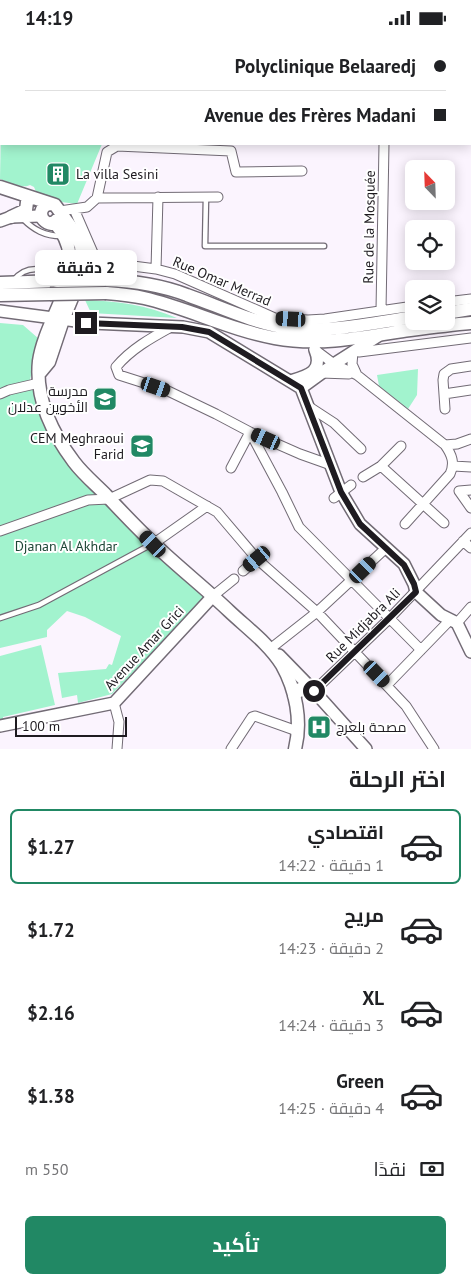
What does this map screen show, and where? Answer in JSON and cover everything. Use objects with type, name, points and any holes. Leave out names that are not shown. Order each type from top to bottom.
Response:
[{"type":"main road","points":[[4,188],[27,202],[40,214],[46,223],[57,213]]},
{"type":"main road","points":[[4,188],[57,213],[69,250],[70,269],[49,362],[39,379],[45,409],[59,440],[75,463],[153,544],[213,595],[270,649],[286,674],[294,696],[297,713],[295,749]]},
{"type":"main road","points":[[11,218],[26,210],[27,202]]},
{"type":"main road","points":[[40,214],[45,206],[57,213],[74,231],[82,257],[77,285],[57,320]]},
{"type":"main road","points":[[6,283],[105,280],[145,283],[225,304],[263,322],[289,328],[338,328],[405,318]]},
{"type":"main road","points":[[0,295],[106,293],[144,298],[170,305],[247,332],[275,339],[314,342],[471,323]]},
{"type":"main road","points":[[455,312],[471,309]]},
{"type":"main road","points":[[294,696],[300,689],[311,688]]},
{"type":"street","name":"Rue de la Mosquée","points":[[381,310],[384,145]]},
{"type":"street","points":[[57,213],[87,207],[97,198],[108,151],[118,146],[231,151],[236,172],[302,171]]},
{"type":"street","points":[[156,269],[158,197]]},
{"type":"street","points":[[97,198],[218,197]]},
{"type":"street","name":"Rue Omar Merrad","points":[[74,209],[94,255],[99,260],[109,264],[156,269],[174,274],[225,304],[275,318],[316,319],[405,307]]},
{"type":"street","points":[[11,218],[40,214]]},
{"type":"street","points":[[455,301],[471,299]]},
{"type":"street","points":[[0,311],[86,323],[171,327],[209,332],[301,388],[342,492],[360,524],[404,565],[416,592],[441,615],[453,621],[471,652]]},
{"type":"street","points":[[171,327],[134,350],[116,367],[119,375],[186,399],[250,432],[300,454],[332,465]]},
{"type":"street","points":[[301,388],[379,335]]},
{"type":"street","points":[[356,352],[471,338]]},
{"type":"street","points":[[299,341],[334,364],[357,375],[445,445],[451,454],[453,467],[450,474],[405,524]]},
{"type":"street","points":[[290,381],[308,375],[316,368],[318,361],[315,350]]},
{"type":"street","points":[[356,352],[352,364],[357,375]]},
{"type":"street","points":[[445,409],[444,375],[447,371],[471,366]]},
{"type":"street","points":[[321,373],[357,375]]},
{"type":"street","points":[[0,394],[39,379]]},
{"type":"street","points":[[444,394],[471,391]]},
{"type":"street","points":[[308,406],[334,423],[361,449]]},
{"type":"street","points":[[231,468],[250,432]]},
{"type":"street","points":[[250,432],[299,527],[421,650]]},
{"type":"street","points":[[445,445],[457,444],[471,439]]},
{"type":"street","points":[[363,477],[381,466],[401,446]]},
{"type":"street","points":[[381,466],[444,523]]},
{"type":"street","points":[[453,467],[471,467]]},
{"type":"street","points":[[0,531],[88,500],[109,499],[150,480],[162,481],[217,512],[257,559],[317,612],[387,685],[406,706],[434,749]]},
{"type":"street","points":[[471,490],[460,491],[471,508]]},
{"type":"street","points":[[153,544],[207,506]]},
{"type":"street","name":"Rue Midjabra Ali","points":[[311,688],[356,652],[471,533]]},
{"type":"street","points":[[463,541],[471,548]]},
{"type":"street","points":[[366,749],[311,688],[270,649],[317,612],[386,548]]},
{"type":"street","points":[[243,571],[257,559]]},
{"type":"street","points":[[213,595],[234,579]]},
{"type":"street","name":"Avenue Amar Grici","points":[[0,726],[114,703],[213,595]]},
{"type":"street","points":[[387,685],[421,650],[471,607]]},
{"type":"street","points":[[114,703],[120,722],[117,749]]},
{"type":"street","points":[[231,749],[252,717],[297,731]]},
{"type":"lane","points":[[206,197],[205,246],[324,246]]},
{"type":"lane","points":[[11,218],[29,225],[44,234],[64,236]]},
{"type":"lane","points":[[0,618],[39,605],[153,544]]},
{"type":"green space","points":[[1,145],[102,145],[77,204],[53,201],[37,194],[34,187],[30,185],[19,186],[0,179]]},
{"type":"green space","points":[[85,300],[109,301],[132,305],[177,318],[91,313]]},
{"type":"green space","name":"Djanan Al Akhdar","points":[[0,323],[23,325],[39,339],[30,380],[50,426],[71,462],[209,595],[112,694],[78,703],[77,695],[62,698],[58,673],[106,669],[109,664],[112,665],[121,636],[85,617],[67,611],[47,630],[47,637],[0,648]]},
{"type":"green space","points":[[418,369],[417,395],[408,409],[379,386],[377,375]]},
{"type":"green space","points":[[41,645],[55,705],[3,717],[3,720],[0,721],[0,656]]},
{"type":"place","name":"La villa Sesini","points":[[58,174]]},
{"type":"place","name":"مدرسة الأخوين عدلان","points":[[105,399]]},
{"type":"place","name":"CEM Meghraoui Farid","points":[[142,446]]},
{"type":"place","name":"مصحة بلعرج","points":[[319,727]]},
{"type":"route","points":[[86,323],[182,327],[209,332],[301,388],[341,492],[360,524],[404,565],[416,592],[314,691]]}]
